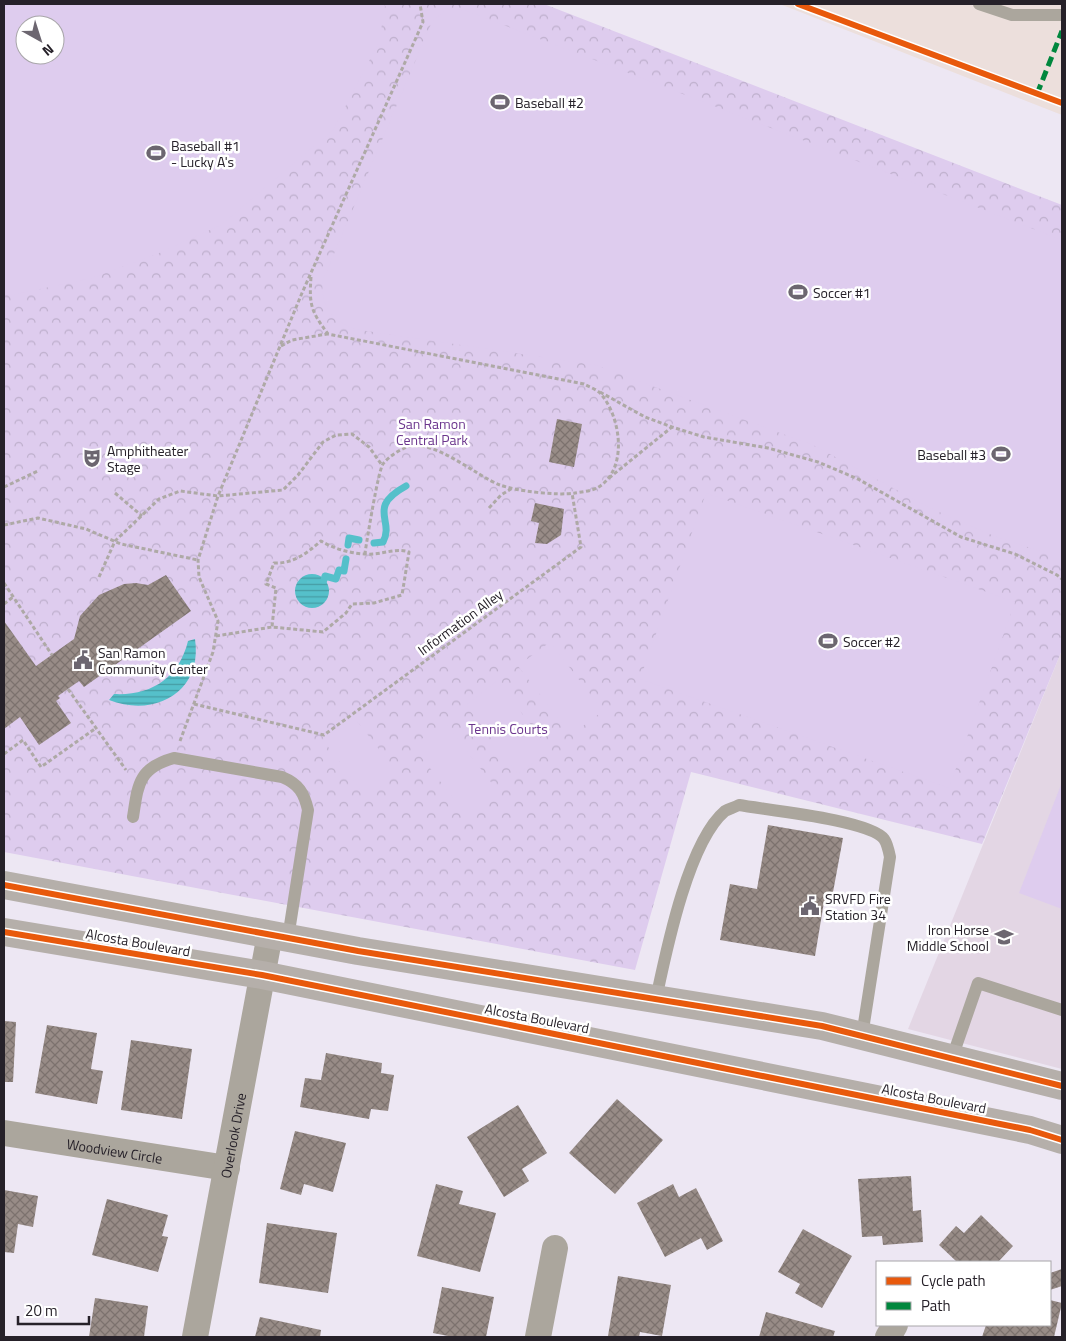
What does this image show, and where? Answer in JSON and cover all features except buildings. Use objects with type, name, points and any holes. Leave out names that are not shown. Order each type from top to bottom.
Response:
[{"type":"main road","points":[[4,885],[279,936],[822,1026],[1062,1086]]},
{"type":"main road","name":"Alcosta Boulevard","points":[[4,932],[262,975],[1030,1130],[1062,1140]]},
{"type":"street","name":"Overlook Drive","points":[[195,1337],[262,975],[279,936]]},
{"type":"street","name":"Woodview Circle","points":[[4,1133],[227,1168]]},
{"type":"street","points":[[538,1337],[554,1248]]},
{"type":"street","points":[[888,1337],[894,1326]]},
{"type":"lane","points":[[979,4],[1012,15],[1062,15]]},
{"type":"lane","points":[[133,817],[138,787],[146,771],[160,762],[174,758],[282,777],[295,783],[304,795],[308,810],[307,828],[279,936]]},
{"type":"lane","points":[[656,999],[680,899],[706,836],[726,811],[739,805],[850,823],[870,829],[884,839],[890,857],[862,1036]]},
{"type":"lane","points":[[952,1058],[978,983],[1062,1010]]},
{"type":"path","points":[[174,758],[213,652],[216,636],[218,621],[199,577],[198,560],[218,496],[311,274],[423,22],[420,4]]},
{"type":"path","points":[[311,274],[309,301],[317,319],[328,334]]},
{"type":"path","points":[[280,346],[292,340],[328,334],[584,384],[645,417],[672,427],[704,437],[768,448],[818,462],[858,479],[961,537],[1015,554],[1062,579]]},
{"type":"path","points":[[597,488],[610,474],[618,454],[617,433],[611,409],[599,392]]},
{"type":"path","points":[[365,553],[382,465],[395,453],[409,446],[423,447],[458,460],[484,478],[512,489],[572,494],[597,488],[672,427]]},
{"type":"path","points":[[100,577],[116,541],[159,499],[180,491],[218,496],[283,490],[298,475],[323,442],[336,435],[352,434],[368,446],[382,465]]},
{"type":"path","points":[[4,487],[38,471]]},
{"type":"path","points":[[489,508],[501,495],[512,489]]},
{"type":"path","points":[[115,493],[142,516]]},
{"type":"path","points":[[4,525],[38,518],[86,529],[116,541],[198,560]]},
{"type":"path","points":[[216,636],[272,627],[322,632],[346,613],[352,604],[374,603],[402,595],[409,552],[400,549],[386,553],[365,553],[342,550],[321,541],[302,557],[283,563],[274,563],[266,584],[276,588],[272,627]]},
{"type":"path","points":[[4,583],[52,654]]},
{"type":"path","points":[[4,604],[13,597]]},
{"type":"path","points":[[68,688],[138,787]]},
{"type":"path","points":[[4,754],[23,740],[41,767],[96,728]]},
{"type":"shaded area","points":[[779,4],[1062,4],[1062,115],[785,6]]},
{"type":"shaded area","name":"Iron Horse Middle School","points":[[1062,650],[1062,1069],[908,1029]]},
{"type":"green space","name":"San Ramon Central Park","points":[[4,4],[544,4],[1062,205],[1062,650],[982,844],[691,772],[635,970],[4,852]]},
{"type":"green space","name":"Baseball #1 - Lucky A's","points":[[4,4],[384,4],[379,42],[333,130],[221,225],[157,254],[92,278],[12,295],[4,294]]},
{"type":"green space","points":[[446,8],[467,11],[1062,240],[1062,549],[1043,552],[994,536],[930,508],[813,445],[595,365],[360,330],[336,319],[326,306],[322,290],[323,280],[431,24]]},
{"type":"green space","name":"Soccer #2","points":[[706,493],[1015,602],[949,788],[640,679]]},
{"type":"green space","points":[[550,642],[603,711],[571,735],[518,666]]},
{"type":"green space","name":"Tennis Courts","points":[[497,681],[550,750],[518,774],[466,705]]},
{"type":"green space","points":[[354,717],[398,774],[366,797],[323,740]]},
{"type":"green space","points":[[444,721],[497,790],[466,815],[413,746]]},
{"type":"green space","points":[[1062,782],[1062,909],[1019,893]]},
{"type":"water","points":[[312,574],[319,575],[324,579],[328,584],[328,598],[324,603],[319,607],[312,608],[305,607],[300,603],[296,598],[295,591],[296,584],[300,579],[305,575]]},
{"type":"water","points":[[195,639],[195,658],[191,673],[183,686],[172,696],[159,703],[143,706],[126,705],[109,700],[114,694],[140,692],[162,682],[178,665],[188,641]]},
{"type":"waterway","points":[[374,543],[383,542],[386,534],[384,508],[387,501],[406,486]]},
{"type":"waterway","points":[[348,545],[349,538],[359,540]]},
{"type":"waterway","points":[[324,580],[325,576],[336,579],[339,570],[344,571],[346,559]]},
{"type":"marked path","points":[[1037,94],[1062,31]]},
{"type":"cycle path","points":[[798,4],[1062,103]]},
{"type":"cycle path","points":[[4,885],[358,951],[822,1026],[1062,1086]]},
{"type":"cycle path","points":[[4,932],[262,975],[1030,1130],[1062,1140]]},
{"type":"place","name":"Baseball #2","points":[[500,102]]},
{"type":"place","name":"Baseball #1 - Lucky A's","points":[[156,153]]},
{"type":"place","name":"Soccer #1","points":[[798,292]]},
{"type":"place","name":"Baseball #3","points":[[1001,454]]},
{"type":"place","name":"Amphitheater Stage","points":[[92,458]]},
{"type":"place","name":"Soccer #2","points":[[828,641]]},
{"type":"place","name":"San Ramon Community Center","points":[[83,660]]},
{"type":"place","name":"SRVFD Fire Station 34","points":[[810,906]]},
{"type":"place","name":"Iron Horse Middle School","points":[[1004,937]]}]
